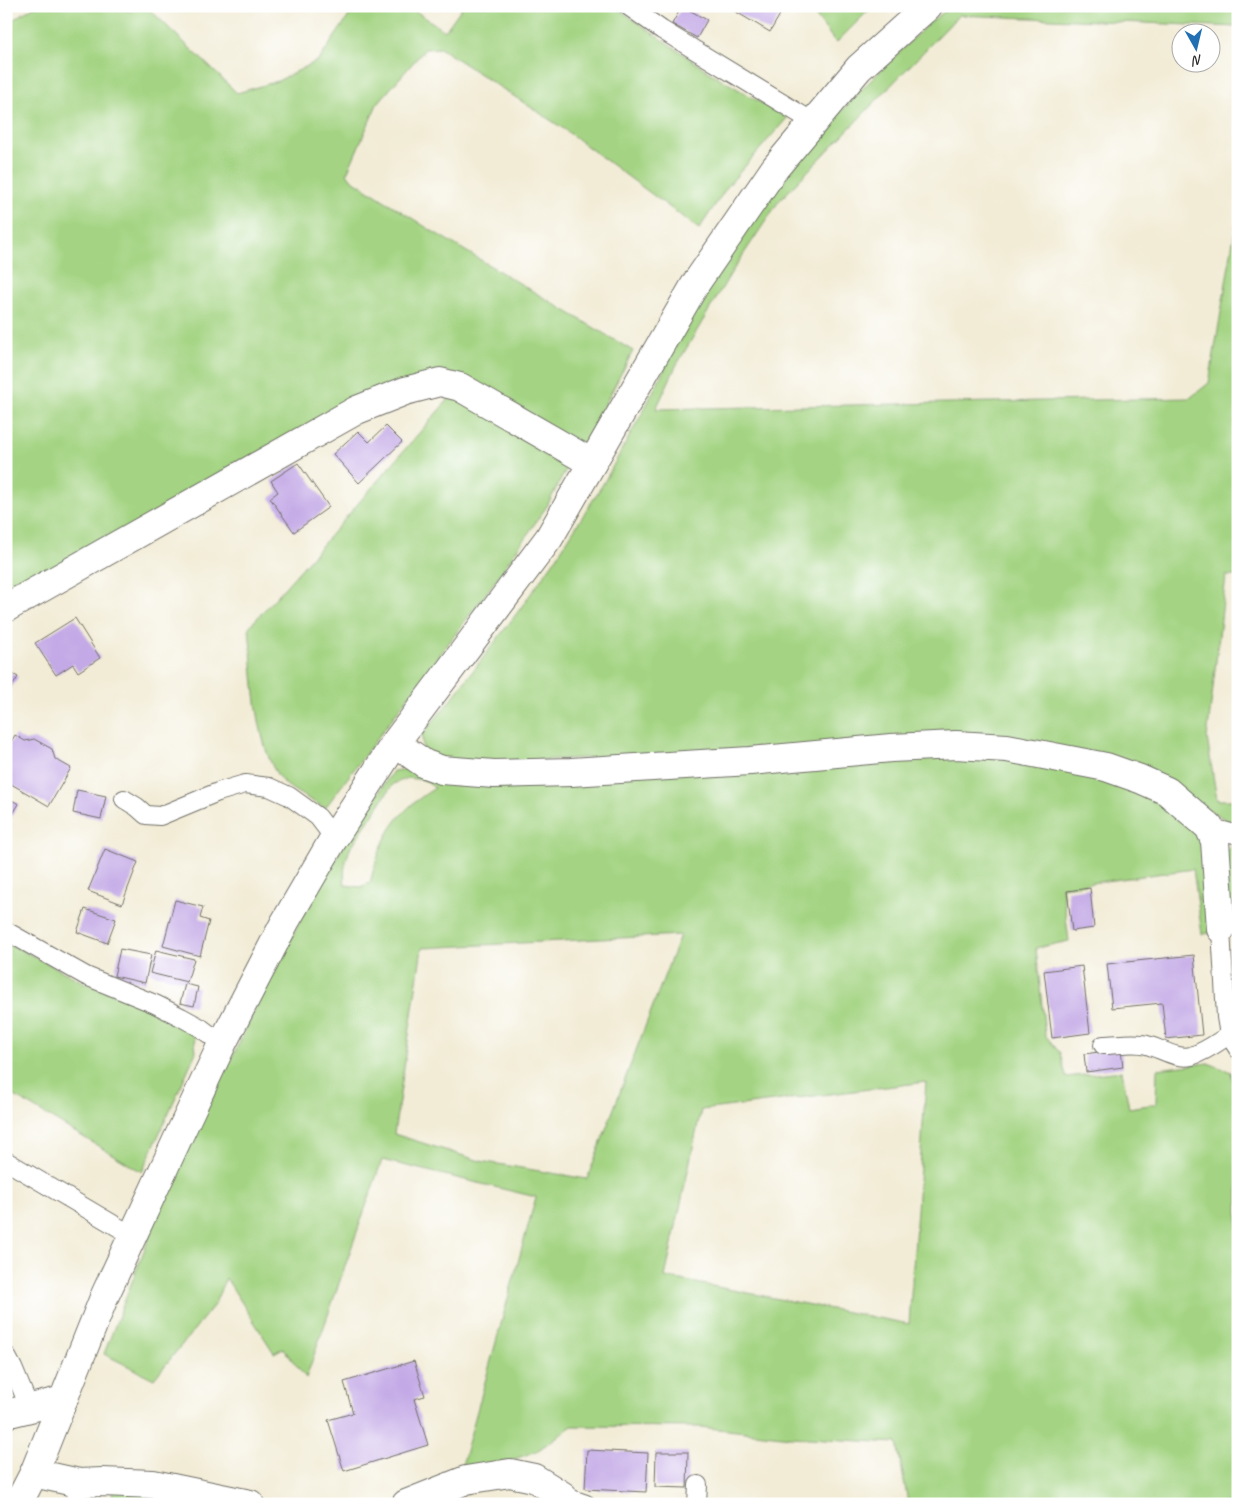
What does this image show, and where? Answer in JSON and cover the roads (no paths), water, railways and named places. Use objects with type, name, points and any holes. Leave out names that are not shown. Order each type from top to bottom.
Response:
[{"type":"street","points":[[18,1504],[34,1472],[105,1295],[222,1044],[285,922],[334,838],[395,743],[549,538],[696,283],[775,168],[859,68],[928,6]]},
{"type":"street","points":[[6,608],[357,410],[405,391],[440,382],[460,387],[592,463]]},
{"type":"street","points":[[395,743],[424,764],[442,770],[494,774],[571,772],[891,748],[956,745],[1007,748],[1106,767],[1167,791],[1209,827],[1215,841],[1220,929]]},
{"type":"street","points":[[18,1411],[63,1400]]},
{"type":"street","points":[[34,1472],[77,1493],[102,1482],[153,1484],[250,1504]]},
{"type":"street","points":[[406,1504],[466,1480],[510,1473],[534,1478],[570,1501]]},
{"type":"lane","points":[[628,6],[662,30],[813,122]]},
{"type":"lane","points":[[124,800],[137,807],[146,815],[160,816],[218,792],[245,784],[269,787],[289,796],[318,817],[334,838]]},
{"type":"lane","points":[[1209,827],[1238,835]]},
{"type":"lane","points":[[1103,1045],[1140,1043],[1156,1046],[1174,1054],[1190,1056],[1210,1047],[1234,1042],[1226,1017],[1220,929]]},
{"type":"lane","points":[[6,931],[86,976],[182,1016],[202,1028],[222,1044]]},
{"type":"lane","points":[[6,1161],[133,1236]]},
{"type":"lane","points":[[6,1355],[14,1368],[18,1411]]},
{"type":"lane","points":[[696,1504],[698,1485]]}]
